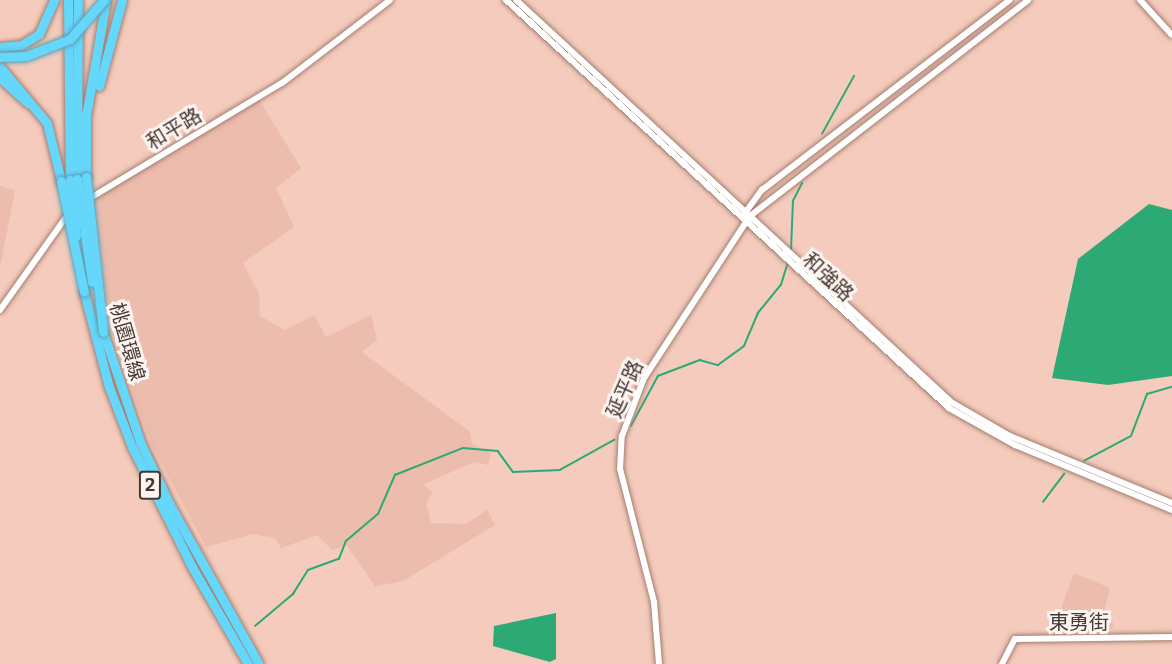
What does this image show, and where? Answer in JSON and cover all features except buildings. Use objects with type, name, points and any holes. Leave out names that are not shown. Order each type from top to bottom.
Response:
[{"type":"highway","points":[[0,47],[21,45],[39,34],[54,0]]},
{"type":"highway","points":[[68,0],[74,179]]},
{"type":"highway","points":[[74,179],[78,0]]},
{"type":"highway","points":[[86,150],[105,0]]},
{"type":"highway","points":[[0,57],[26,56],[70,39],[105,0]]},
{"type":"highway","points":[[74,179],[86,150],[122,0]]},
{"type":"highway","points":[[0,67],[47,123],[74,179]]},
{"type":"highway","points":[[0,78],[46,129],[74,179]]},
{"type":"highway","name":"桃園環線","points":[[74,179],[84,292],[109,387],[132,447],[192,567],[248,664]]},
{"type":"highway","name":"桃園環線","points":[[74,179],[103,332],[141,444],[165,495],[259,664]]},
{"type":"street","name":"和平路","points":[[0,310],[64,217],[282,83],[390,0]]},
{"type":"street","name":"和強路","points":[[506,0],[747,216]]},
{"type":"street","name":"和強路","points":[[516,0],[747,216],[919,384],[968,422],[1172,510]]},
{"type":"street","name":"延平路","points":[[659,664],[654,602],[622,486],[622,436],[644,378],[747,216],[770,184],[1010,0]]},
{"type":"street","name":"延平路","points":[[747,216],[1028,0]]},
{"type":"street","points":[[1140,0],[1172,35]]},
{"type":"street","name":"和強路","points":[[812,280],[967,413],[1172,503]]},
{"type":"street","name":"東勇街","points":[[1002,664],[1016,639],[1172,637]]},
{"type":"shaded area","points":[[259,100],[301,168],[276,188],[294,227],[243,263],[259,294],[260,316],[285,330],[314,315],[326,337],[371,315],[377,339],[362,352],[470,432],[472,444],[491,453],[488,465],[474,462],[424,484],[432,493],[426,504],[431,523],[466,524],[487,510],[495,525],[403,581],[375,586],[347,545],[332,550],[317,535],[281,548],[275,538],[253,534],[206,547],[152,446],[109,323],[93,200]]},
{"type":"shaded area","points":[[0,186],[15,190],[0,268]]},
{"type":"shaded area","points":[[1149,204],[1172,210],[1172,376],[1108,385],[1052,378],[1078,259]]},
{"type":"shaded area","points":[[1074,573],[1110,588],[1102,619],[1112,620],[1114,627],[1106,632],[1052,634]]},
{"type":"shaded area","points":[[556,613],[556,659],[550,662],[493,646],[494,626]]},
{"type":"waterway","points":[[822,134],[854,76]]},
{"type":"waterway","points":[[791,250],[793,201],[802,183]]},
{"type":"waterway","points":[[631,426],[658,376],[700,360],[718,365],[744,346],[758,313],[781,285],[787,265]]},
{"type":"waterway","points":[[1084,461],[1131,436],[1147,394],[1172,387]]},
{"type":"waterway","points":[[255,626],[293,594],[308,570],[339,559],[346,541],[378,514],[395,475],[463,448],[498,451],[513,472],[560,470],[614,440]]},
{"type":"waterway","points":[[1043,502],[1064,474]]}]
